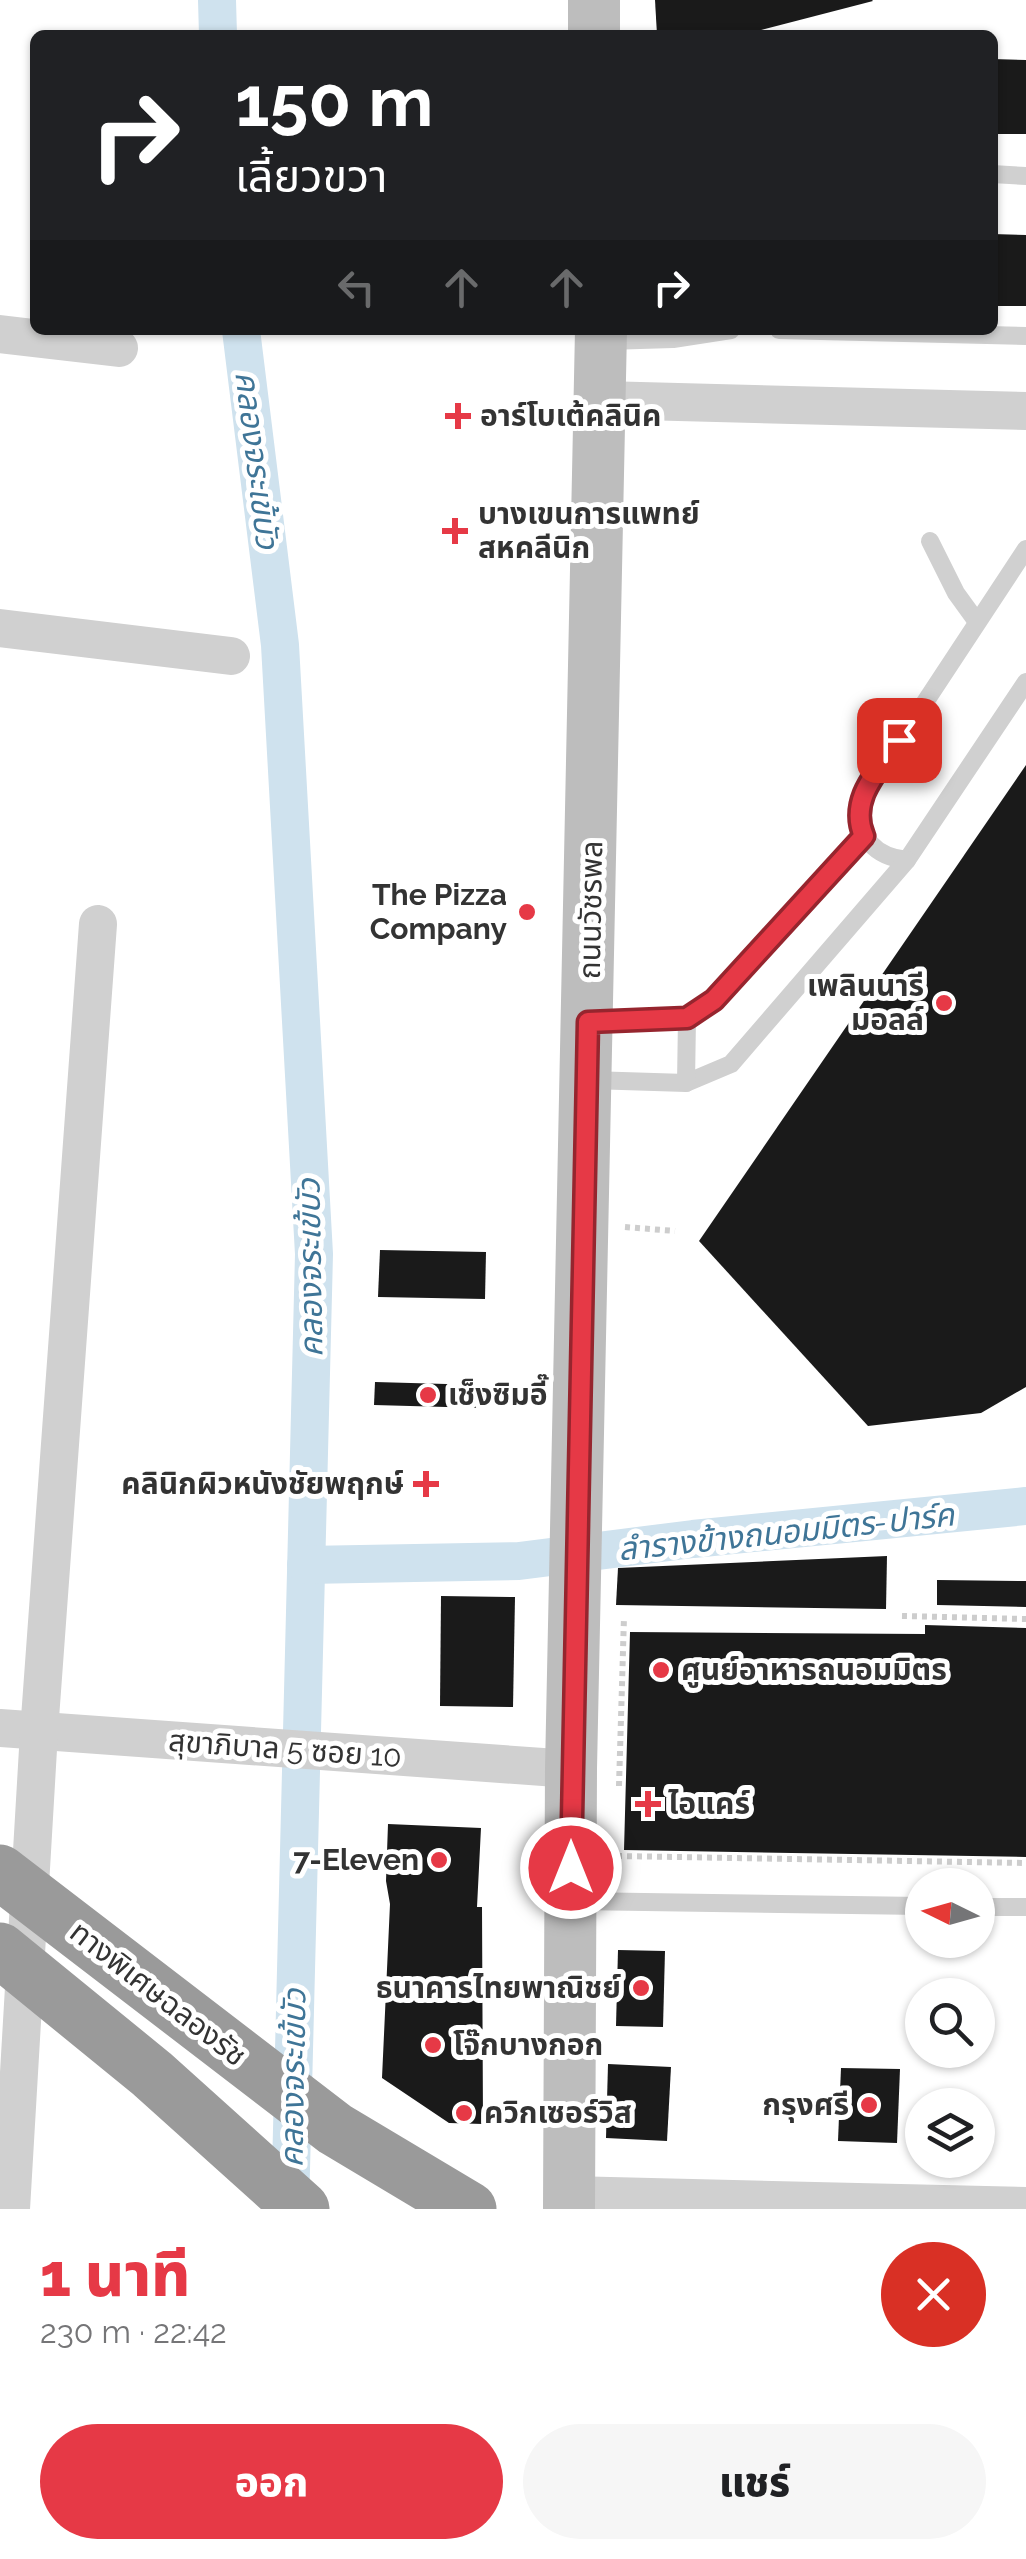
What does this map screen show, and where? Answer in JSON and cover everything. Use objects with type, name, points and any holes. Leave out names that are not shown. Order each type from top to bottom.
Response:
[{"type":"highway","name":"ทางพิเศษฉลองรัช","points":[[0,1872],[335,2130],[469,2209]]},
{"type":"highway","points":[[0,1950],[152,2074],[302,2209]]},
{"type":"main road","points":[[594,0],[594,30]]},
{"type":"main road","name":"ถนนวัชรพล","points":[[569,2202],[571,1902],[605,1772],[576,1553],[601,336]]},
{"type":"street","points":[[0,334],[119,348]]},
{"type":"street","points":[[602,400],[1026,412]]},
{"type":"street","points":[[0,628],[230,656]]},
{"type":"street","points":[[11,2209],[39,1732],[98,924]]},
{"type":"street","name":"สุขาภิบาล 5 ซอย 10","points":[[0,1728],[605,1772]]},
{"type":"street","points":[[569,2202],[1026,2206]]},
{"type":"lane","points":[[998,174],[1026,176]]},
{"type":"lane","points":[[601,336],[673,339],[699,335]]},
{"type":"lane","points":[[985,335],[1026,336]]},
{"type":"lane","points":[[930,541],[956,593],[978,622]]},
{"type":"lane","points":[[907,860],[887,858],[864,836],[857,820],[858,804],[1026,548]]},
{"type":"lane","points":[[587,1080],[686,1083],[741,1056],[907,860],[1026,682]]},
{"type":"lane","points":[[588,1022],[687,1018],[714,1000],[864,836]]},
{"type":"lane","points":[[686,1083],[687,1018]]},
{"type":"lane","points":[[571,1902],[905,1906]]},
{"type":"lane","points":[[995,1906],[1026,1907]]},
{"type":"path","points":[[902,1616],[1026,1619]]},
{"type":"path","points":[[618,1802],[605,1772],[624,1733],[624,1617]]},
{"type":"path","points":[[617,1843],[617,1858],[1026,1863]]},
{"type":"building","points":[[655,0],[873,1],[761,30],[657,30]]},
{"type":"building","points":[[998,59],[1026,60],[1026,134],[998,134]]},
{"type":"building","points":[[998,234],[1026,235],[1026,306],[998,306]]},
{"type":"building","name":"เพลินนารี มอลล์","points":[[1026,765],[1026,1387],[981,1413],[868,1426],[699,1241]]},
{"type":"building","points":[[380,1250],[486,1252],[485,1299],[378,1297]]},
{"type":"building","name":"เช็งซิมอี๊","points":[[375,1382],[482,1385],[482,1408],[374,1405]]},
{"type":"building","points":[[887,1556],[886,1609],[616,1605],[618,1568]]},
{"type":"building","points":[[937,1580],[1026,1581],[1026,1607],[937,1605]]},
{"type":"building","points":[[441,1596],[515,1597],[513,1707],[440,1706]]},
{"type":"building","points":[[925,1625],[1026,1628],[1026,1857],[624,1850],[630,1632],[925,1634]]},
{"type":"building","points":[[388,1824],[481,1828],[477,1907],[482,1907],[483,2124],[449,2123],[382,2078],[390,1904],[386,1881]]},
{"type":"building","name":"ธนาคารไทยพาณิชย์","points":[[618,1950],[665,1951],[663,2027],[616,2026]]},
{"type":"building","points":[[608,2064],[671,2067],[667,2141],[606,2138]]},
{"type":"building","name":"กรุงศรี","points":[[841,2068],[900,2069],[897,2143],[838,2141]]},
{"type":"waterway","name":"คลองจระเข้บัว","points":[[217,0],[218,30]]},
{"type":"waterway","name":"คลองจระเข้บัว","points":[[242,335],[280,645],[314,1254],[290,2209]]},
{"type":"waterway","name":"ลำรางข้างถนอมมิตร-ปาร์ค","points":[[306,1565],[519,1561],[693,1539],[1026,1506]]},
{"type":"place","name":"อาร์โบเต้คลินิค","points":[[458,416]]},
{"type":"place","name":"บางเขนการแพทย์ สหคลีนิก","points":[[455,531]]},
{"type":"place","name":"The Pizza Company","points":[[527,912]]},
{"type":"place","name":"เพลินนารี มอลล์","points":[[944,1003]]},
{"type":"place","name":"เช็งซิมอี๊","points":[[428,1395]]},
{"type":"place","name":"คลินิกผิวหนังชัยพฤกษ์","points":[[426,1484]]},
{"type":"place","name":"ศูนย์อาหารถนอมมิตร","points":[[661,1670]]},
{"type":"place","name":"ไอแคร์","points":[[648,1804]]},
{"type":"place","name":"7-Eleven","points":[[439,1860]]},
{"type":"place","name":"ธนาคารไทยพาณิชย์","points":[[641,1988]]},
{"type":"place","name":"โจ๊กบางกอก","points":[[433,2045]]},
{"type":"place","name":"กรุงศรี","points":[[869,2105]]},
{"type":"place","name":"ควิกเซอร์วิส","points":[[464,2113]]},
{"type":"route","points":[[571,1868],[588,1022],[687,1018],[714,1000],[864,836],[857,820],[858,804],[899,740]]}]
